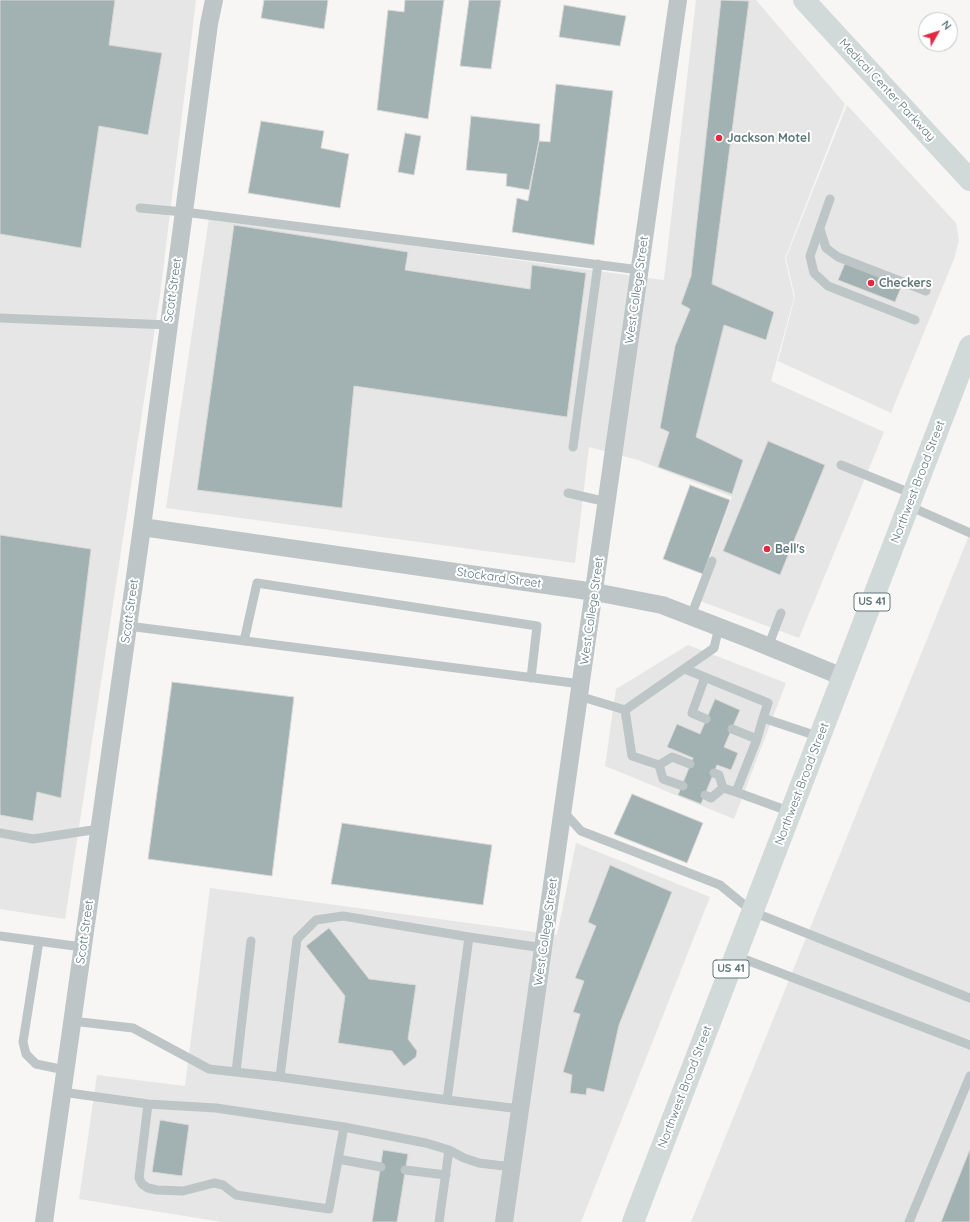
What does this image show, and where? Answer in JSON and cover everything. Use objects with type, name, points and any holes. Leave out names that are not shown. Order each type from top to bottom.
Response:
[{"type":"main road","name":"Medical Center Parkway","points":[[804,0],[970,180]]},
{"type":"main road","name":"Northwest Broad Street","points":[[633,1222],[970,346]]},
{"type":"street","name":"Scott Street","points":[[44,1222],[142,527],[209,24],[214,0]]},
{"type":"street","name":"West College Street","points":[[504,1222],[678,0]]},
{"type":"street","name":"Stockard Street","points":[[142,527],[594,592],[662,605],[843,677]]},
{"type":"lane","points":[[830,199],[810,256],[814,273],[828,286],[915,320]]},
{"type":"lane","points":[[140,208],[184,212],[640,270]]},
{"type":"lane","points":[[820,228],[826,248],[838,257],[926,291]]},
{"type":"lane","points":[[573,447],[598,264]]},
{"type":"lane","points":[[0,318],[169,325]]},
{"type":"lane","points":[[841,465],[911,500],[970,533]]},
{"type":"lane","points":[[568,493],[607,502]]},
{"type":"lane","points":[[691,616],[712,561]]},
{"type":"lane","points":[[244,641],[257,583],[537,626],[531,678]]},
{"type":"lane","points":[[768,646],[781,613]]},
{"type":"lane","points":[[128,626],[531,678],[580,690],[625,710]]},
{"type":"lane","points":[[625,710],[714,648],[719,627]]},
{"type":"lane","points":[[685,669],[768,703],[757,739],[736,792]]},
{"type":"lane","points":[[705,677],[692,713],[706,719]]},
{"type":"lane","points":[[625,710],[632,756],[659,765]]},
{"type":"lane","points":[[763,718],[820,737]]},
{"type":"lane","points":[[732,729],[757,739]]},
{"type":"lane","points":[[659,765],[672,757],[690,764]]},
{"type":"lane","points":[[659,765],[663,779],[683,786]]},
{"type":"lane","points":[[714,773],[719,775],[723,788]]},
{"type":"lane","points":[[723,788],[791,812]]},
{"type":"lane","points":[[705,795],[711,798],[723,788]]},
{"type":"lane","points":[[563,811],[581,831],[720,885],[753,912],[970,998]]},
{"type":"lane","points":[[0,832],[33,839],[99,829]]},
{"type":"lane","points":[[280,1076],[297,939],[316,920],[344,916],[469,938],[543,948]]},
{"type":"lane","points":[[0,936],[82,947]]},
{"type":"lane","points":[[447,1100],[469,938]]},
{"type":"lane","points":[[236,1072],[251,941]]},
{"type":"lane","points":[[39,942],[23,1042],[26,1054],[36,1064],[65,1070]]},
{"type":"lane","points":[[736,956],[970,1045]]},
{"type":"lane","points":[[72,1021],[133,1028],[209,1069],[280,1076],[520,1109]]},
{"type":"lane","points":[[909,1222],[970,1076]]},
{"type":"lane","points":[[62,1092],[148,1104],[216,1108],[344,1127],[426,1143],[449,1150],[464,1158],[479,1163],[512,1166]]},
{"type":"lane","points":[[148,1104],[139,1178],[142,1184],[148,1188],[169,1191],[183,1191],[214,1183],[223,1185],[236,1195],[329,1209],[344,1127]]},
{"type":"lane","points":[[440,1222],[449,1150]]},
{"type":"lane","points":[[338,1159],[381,1167]]},
{"type":"lane","points":[[405,1170],[446,1175]]},
{"type":"shaded area","points":[[0,0],[196,0],[160,295],[65,919],[0,909]]},
{"type":"shaded area","points":[[696,0],[756,0],[845,104],[785,258],[794,298],[771,381],[884,432],[799,638],[695,599],[732,497],[638,460],[589,447],[575,563],[166,508],[209,218],[664,280]]},
{"type":"shaded area","points":[[847,105],[956,223],[959,240],[954,259],[891,413],[778,361],[795,297],[786,258]]},
{"type":"shaded area","points":[[970,533],[970,1222],[691,1222]]},
{"type":"shaded area","points":[[688,645],[786,683],[734,819],[605,766],[616,689]]},
{"type":"shaded area","points":[[576,843],[710,897],[581,1222],[222,1222],[79,1199],[97,1075],[185,1086],[210,888],[557,935]]},
{"type":"building","points":[[0,0],[115,0],[109,45],[162,53],[148,135],[99,126],[81,248],[0,234]]},
{"type":"building","points":[[264,0],[328,0],[324,29],[261,18]]},
{"type":"building","points":[[405,0],[444,0],[428,119],[377,110],[388,10],[404,12]]},
{"type":"building","points":[[469,0],[501,0],[491,69],[460,66]]},
{"type":"building","name":"Jackson Motel","points":[[721,0],[749,1],[712,284],[774,312],[766,340],[724,325],[696,437],[743,460],[732,494],[658,467],[669,432],[660,428],[675,346],[690,309],[681,304],[691,276]]},
{"type":"building","points":[[564,5],[626,16],[620,46],[559,37]]},
{"type":"building","points":[[556,84],[613,91],[594,245],[512,232],[517,198],[528,201],[539,141],[550,142]]},
{"type":"building","points":[[471,116],[540,124],[539,141],[529,190],[506,186],[507,174],[466,170]]},
{"type":"building","points":[[261,121],[324,131],[321,148],[349,154],[340,208],[248,193]]},
{"type":"building","points":[[405,133],[421,136],[414,175],[398,172]]},
{"type":"building","points":[[234,225],[408,252],[405,270],[530,289],[532,265],[586,273],[567,417],[354,386],[342,508],[197,490]]},
{"type":"building","name":"Checkers","points":[[846,261],[902,285],[895,302],[838,280]]},
{"type":"building","points":[[768,441],[825,465],[780,575],[723,551]]},
{"type":"building","points":[[690,485],[730,500],[703,574],[663,559]]},
{"type":"building","points":[[0,535],[91,549],[61,798],[37,792],[33,821],[0,815]]},
{"type":"building","points":[[172,682],[294,697],[272,876],[148,859]]},
{"type":"building","points":[[715,699],[740,710],[724,747],[738,753],[731,770],[717,765],[701,804],[678,795],[693,758],[667,747],[677,724],[700,734]]},
{"type":"building","points":[[632,794],[703,823],[687,863],[614,834]]},
{"type":"building","points":[[342,823],[492,845],[483,905],[331,884]]},
{"type":"building","points":[[610,865],[672,892],[619,1025],[604,1092],[587,1088],[586,1095],[570,1093],[572,1075],[563,1072],[580,1014],[573,1012],[584,981],[575,978],[596,926],[588,922]]},
{"type":"building","points":[[329,928],[369,979],[416,985],[408,1039],[417,1051],[416,1057],[404,1066],[392,1051],[338,1043],[345,996],[306,946]]},
{"type":"building","points":[[160,1120],[189,1125],[182,1176],[152,1172]]},
{"type":"building","points":[[970,1149],[970,1222],[941,1222]]},
{"type":"building","points":[[383,1150],[408,1154],[397,1222],[372,1222]]},
{"type":"place","name":"Jackson Motel","points":[[719,138]]},
{"type":"place","name":"Checkers","points":[[871,283]]},
{"type":"place","name":"Bell's","points":[[767,549]]}]
